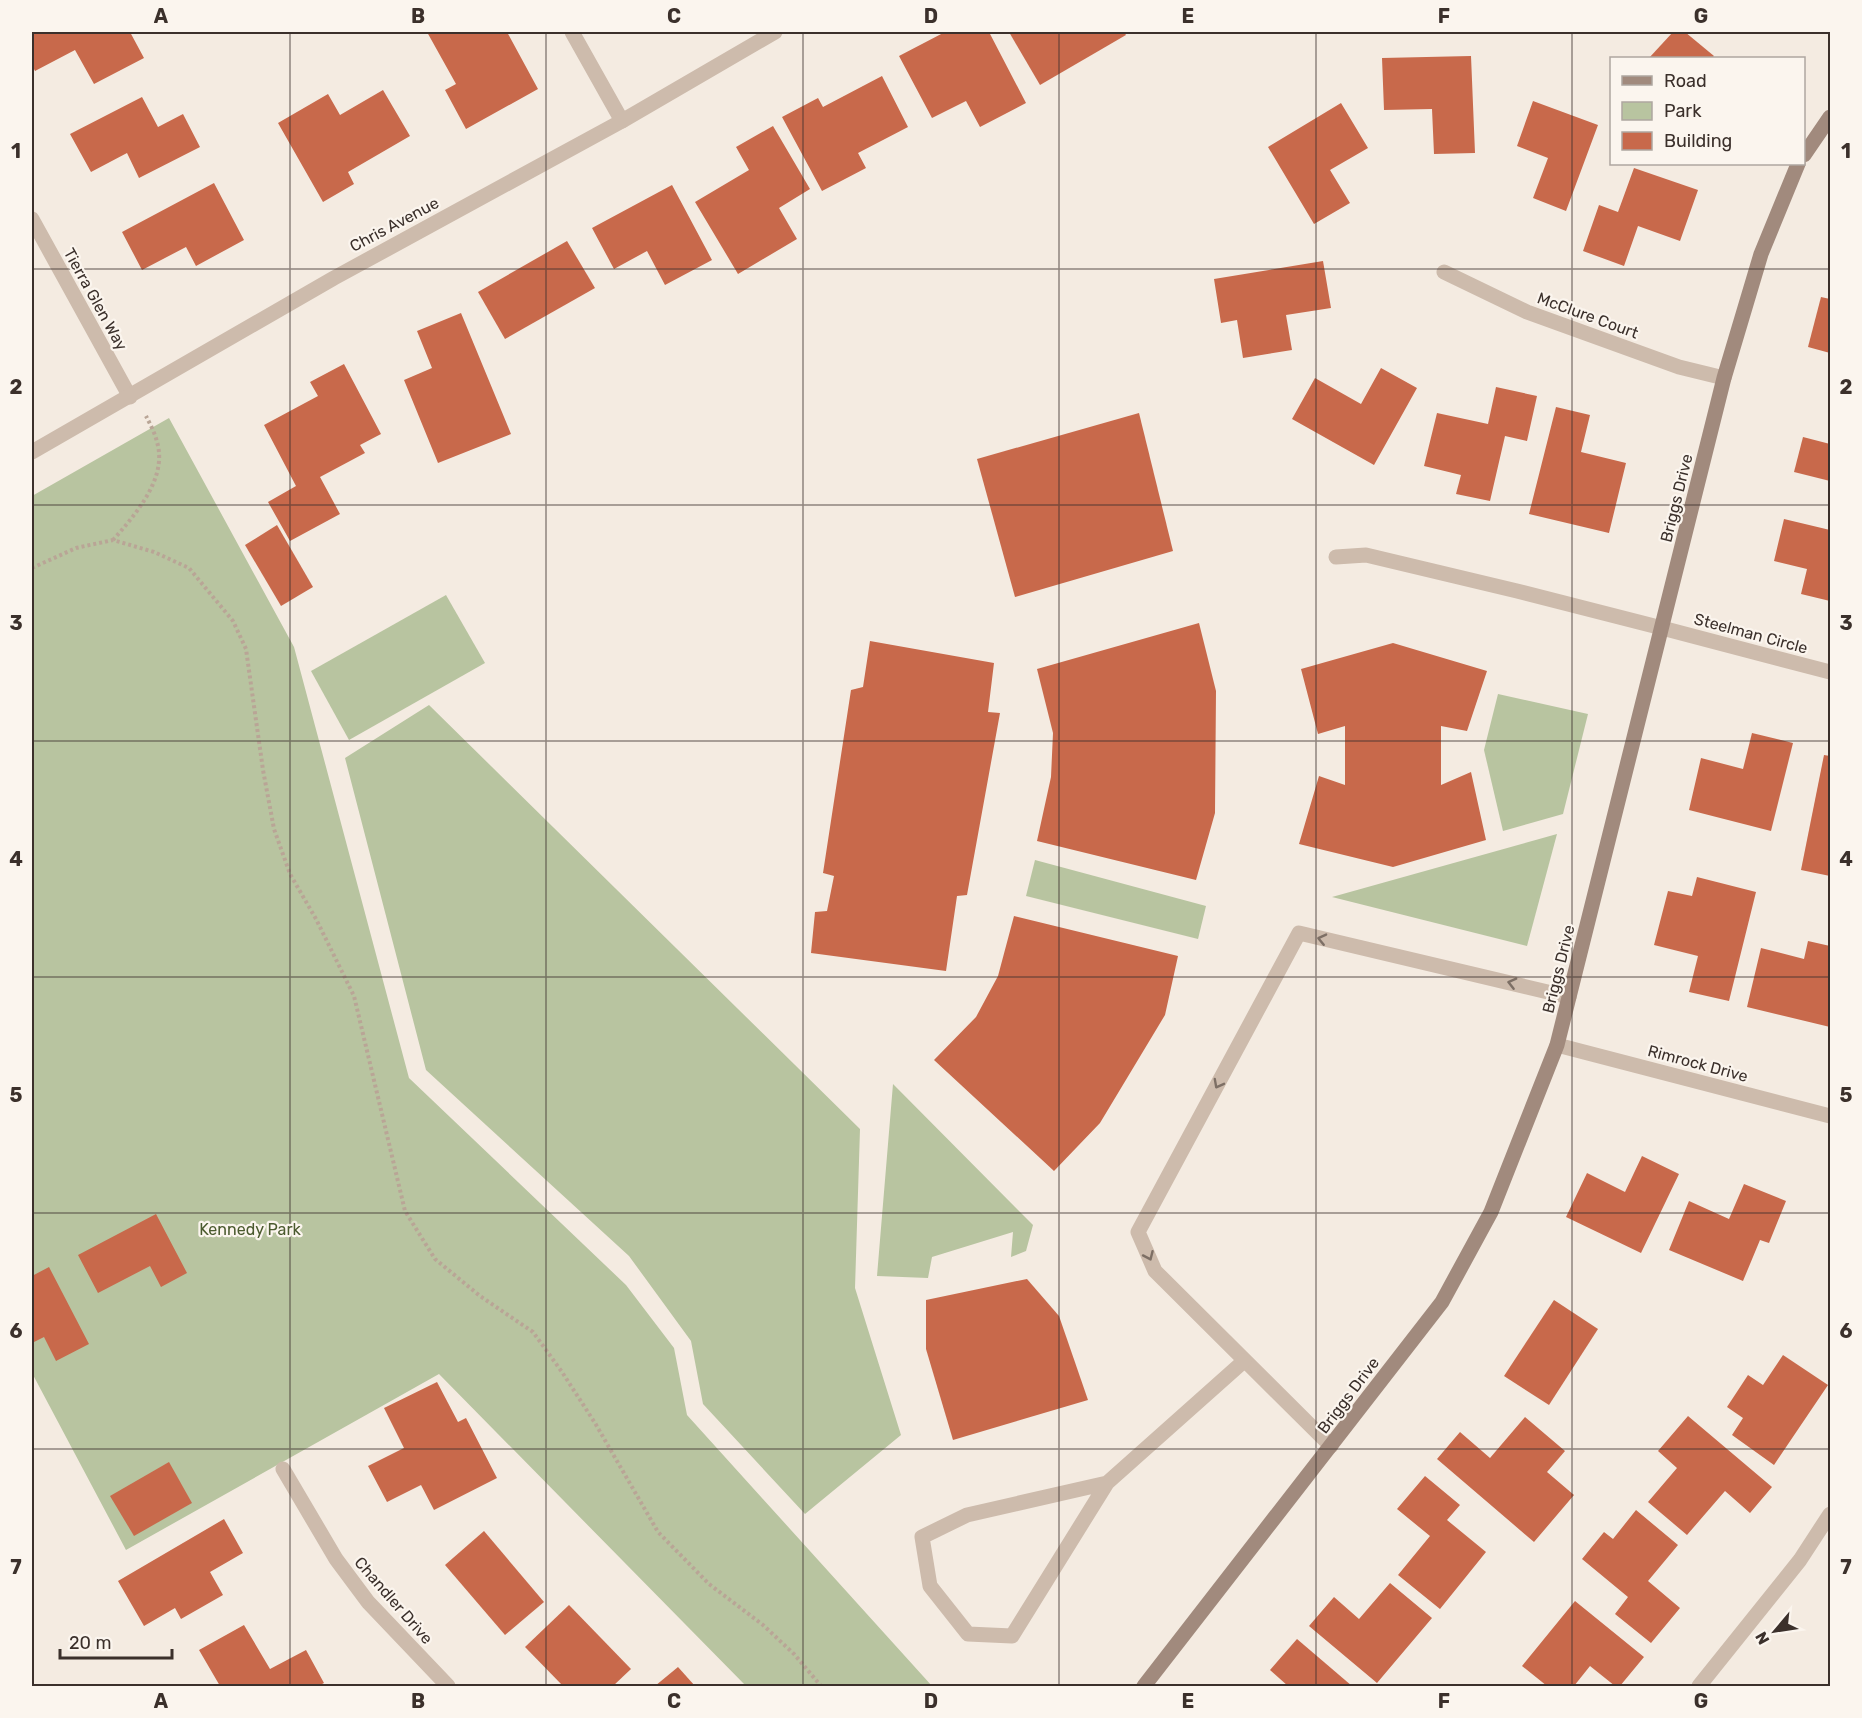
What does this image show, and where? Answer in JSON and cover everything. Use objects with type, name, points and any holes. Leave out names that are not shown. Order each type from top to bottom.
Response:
[{"type":"street","points":[[572,32],[622,121]]},
{"type":"street","name":"Chris Avenue","points":[[32,452],[334,278],[622,121],[775,32]]},
{"type":"street","points":[[1805,152],[1829,122]]},
{"type":"street","name":"Briggs Drive","points":[[1144,1686],[1442,1302],[1491,1212],[1557,1045],[1724,378],[1761,254],[1798,165]]},
{"type":"street","name":"Tierra Glen Way","points":[[32,219],[133,395]]},
{"type":"street","name":"McClure Court","points":[[1444,272],[1527,312],[1679,367],[1724,378]]},
{"type":"street","name":"Steelman Circle","points":[[1336,557],[1365,555],[1517,591],[1830,672]]},
{"type":"street","points":[[1331,1446],[1155,1271],[1138,1232],[1299,933],[1569,997]]},
{"type":"street","name":"Rimrock Drive","points":[[1557,1045],[1830,1116]]},
{"type":"street","points":[[1107,1483],[967,1515],[922,1537],[930,1586],[968,1634],[1012,1636],[1107,1483],[1245,1361]]},
{"type":"street","name":"Chandler Drive","points":[[283,1470],[336,1558],[369,1602],[448,1686]]},
{"type":"street","points":[[1699,1686],[1800,1560],[1830,1514]]},
{"type":"path","points":[[113,540],[135,514],[150,491],[159,462],[158,443],[133,395]]},
{"type":"path","points":[[32,568],[76,548],[113,540],[154,552],[189,568],[233,621],[246,649],[263,770],[274,829],[290,874],[316,919],[354,996],[405,1211],[435,1259],[480,1296],[533,1332],[595,1423],[658,1532],[710,1584],[763,1625],[794,1654],[821,1686]]},
{"type":"green space","name":"Kennedy Park","points":[[169,418],[294,647],[409,1078],[626,1285],[674,1348],[687,1415],[932,1686],[746,1686],[439,1374],[126,1550],[32,1373],[32,496]]},
{"type":"green space","points":[[446,595],[485,663],[349,740],[311,671]]},
{"type":"green space","points":[[1498,694],[1588,714],[1563,814],[1503,831],[1484,750]]},
{"type":"green space","points":[[429,705],[860,1129],[855,1288],[901,1435],[805,1514],[703,1404],[691,1341],[629,1256],[426,1070],[345,758]]},
{"type":"green space","points":[[1557,834],[1527,946],[1332,897]]},
{"type":"green space","points":[[1035,860],[1206,906],[1198,939],[1026,896]]},
{"type":"green space","points":[[893,1084],[1033,1225],[1026,1251],[1011,1257],[1013,1232],[932,1257],[928,1278],[877,1276]]},
{"type":"building","points":[[32,32],[130,32],[144,58],[94,84],[75,50],[35,71],[32,65]]},
{"type":"building","points":[[427,32],[507,32],[538,89],[466,129],[445,90],[456,84]]},
{"type":"building","points":[[945,32],[989,32],[1026,103],[980,127],[966,101],[932,118],[899,56]]},
{"type":"building","points":[[1009,32],[1124,32],[1126,35],[1040,85]]},
{"type":"building","points":[[1673,32],[1685,32],[1714,56],[1713,57],[1650,57]]},
{"type":"building","points":[[1471,56],[1475,153],[1434,154],[1432,109],[1384,110],[1382,58]]},
{"type":"building","points":[[882,76],[908,127],[858,153],[866,168],[822,191],[782,117],[818,98],[823,107]]},
{"type":"building","points":[[383,90],[410,136],[348,172],[354,184],[323,202],[278,123],[328,94],[340,115]]},
{"type":"building","points":[[142,97],[158,127],[183,114],[200,147],[139,178],[127,153],[91,172],[70,134]]},
{"type":"building","points":[[1533,101],[1598,125],[1566,211],[1533,198],[1548,158],[1517,146]]},
{"type":"building","points":[[1341,103],[1368,148],[1330,170],[1350,203],[1314,224],[1268,147]]},
{"type":"building","points":[[773,126],[810,189],[779,208],[797,239],[738,274],[695,202],[749,170],[736,147]]},
{"type":"building","points":[[1634,168],[1698,190],[1680,241],[1638,226],[1624,266],[1583,251],[1599,205],[1618,212]]},
{"type":"building","points":[[214,183],[244,240],[196,266],[186,247],[142,270],[122,232]]},
{"type":"building","points":[[672,185],[712,260],[665,285],[647,251],[614,269],[592,228]]},
{"type":"building","points":[[567,241],[595,288],[505,339],[478,292]]},
{"type":"building","points":[[1323,261],[1331,308],[1286,315],[1292,350],[1243,358],[1237,320],[1221,323],[1214,279]]},
{"type":"building","points":[[1821,297],[1830,299],[1830,353],[1808,347]]},
{"type":"building","points":[[461,313],[511,434],[438,463],[404,380],[432,368],[417,331]]},
{"type":"building","points":[[344,364],[381,434],[360,445],[365,453],[320,477],[340,514],[290,541],[268,502],[296,486],[264,425],[318,396],[310,382]]},
{"type":"building","points":[[1381,368],[1417,388],[1374,465],[1292,419],[1315,378],[1361,404]]},
{"type":"building","points":[[1496,387],[1537,396],[1527,441],[1505,436],[1490,501],[1456,494],[1461,475],[1424,466],[1437,413],[1488,424]]},
{"type":"building","points":[[1556,407],[1590,415],[1581,452],[1626,463],[1609,533],[1529,514]]},
{"type":"building","points":[[1139,413],[1173,551],[1015,597],[977,459]]},
{"type":"building","points":[[1803,437],[1830,444],[1830,481],[1794,472]]},
{"type":"building","points":[[1784,519],[1830,530],[1830,601],[1801,594],[1807,569],[1774,561]]},
{"type":"building","points":[[277,525],[313,587],[281,606],[245,545]]},
{"type":"building","points":[[1199,623],[1216,691],[1215,813],[1196,880],[1037,841],[1051,777],[1053,733],[1037,669]]},
{"type":"building","points":[[870,641],[994,663],[988,712],[1000,713],[967,895],[957,896],[946,971],[811,953],[815,912],[827,911],[834,876],[823,873],[851,690],[863,687]]},
{"type":"building","points":[[1393,643],[1487,671],[1467,731],[1441,726],[1441,785],[1471,772],[1486,840],[1393,867],[1299,844],[1319,776],[1345,785],[1345,726],[1318,734],[1301,669]]},
{"type":"building","points":[[1752,733],[1793,743],[1771,831],[1689,810],[1701,758],[1743,769]]},
{"type":"building","points":[[1824,755],[1830,756],[1830,876],[1801,870]]},
{"type":"building","points":[[1697,877],[1756,892],[1729,1001],[1689,992],[1698,956],[1654,945],[1668,891],[1692,896]]},
{"type":"building","points":[[1014,916],[1178,956],[1165,1015],[1100,1123],[1054,1171],[934,1060],[976,1017],[998,976]]},
{"type":"building","points":[[1808,941],[1830,946],[1830,1027],[1747,1007],[1761,948],[1804,959]]},
{"type":"building","points":[[1642,1156],[1679,1174],[1641,1253],[1566,1217],[1587,1173],[1625,1192]]},
{"type":"building","points":[[1744,1184],[1786,1201],[1769,1243],[1760,1240],[1743,1281],[1669,1250],[1689,1201],[1729,1219]]},
{"type":"building","points":[[156,1214],[187,1273],[161,1287],[150,1266],[98,1293],[78,1255]]},
{"type":"building","points":[[49,1267],[89,1344],[56,1361],[44,1337],[32,1343],[32,1276]]},
{"type":"building","points":[[1027,1279],[1059,1316],[1088,1400],[953,1440],[926,1349],[926,1300]]},
{"type":"building","points":[[1554,1300],[1598,1329],[1549,1405],[1504,1376]]},
{"type":"building","points":[[1783,1355],[1828,1385],[1774,1465],[1732,1435],[1743,1418],[1727,1407],[1748,1375],[1763,1385]]},
{"type":"building","points":[[437,1382],[458,1422],[466,1418],[497,1478],[434,1510],[421,1485],[387,1502],[368,1466],[404,1448],[384,1408]]},
{"type":"building","points":[[1688,1416],[1772,1487],[1750,1513],[1725,1491],[1687,1535],[1648,1502],[1677,1468],[1658,1451]]},
{"type":"building","points":[[1525,1417],[1565,1451],[1547,1472],[1574,1495],[1534,1542],[1437,1459],[1460,1432],[1490,1458]]},
{"type":"building","points":[[169,1462],[192,1503],[134,1536],[110,1496]]},
{"type":"building","points":[[1425,1476],[1460,1505],[1447,1520],[1486,1552],[1440,1609],[1398,1575],[1430,1536],[1397,1509]]},
{"type":"building","points":[[1636,1510],[1678,1545],[1648,1581],[1680,1608],[1651,1643],[1615,1614],[1628,1597],[1582,1559],[1604,1532],[1613,1539]]},
{"type":"building","points":[[224,1519],[243,1553],[210,1572],[223,1595],[181,1619],[175,1608],[144,1626],[118,1581]]},
{"type":"building","points":[[484,1531],[544,1602],[505,1635],[445,1565]]},
{"type":"building","points":[[1390,1583],[1432,1618],[1377,1683],[1309,1626],[1334,1597],[1359,1619]]},
{"type":"building","points":[[1575,1601],[1644,1657],[1620,1686],[1615,1686],[1590,1666],[1574,1686],[1547,1686],[1522,1666]]},
{"type":"building","points":[[569,1605],[631,1669],[613,1686],[563,1686],[525,1647]]},
{"type":"building","points":[[244,1625],[270,1669],[306,1650],[324,1683],[318,1686],[220,1686],[199,1650]]},
{"type":"building","points":[[1297,1639],[1352,1686],[1288,1686],[1270,1670]]},
{"type":"building","points":[[678,1667],[695,1686],[655,1686]]}]
